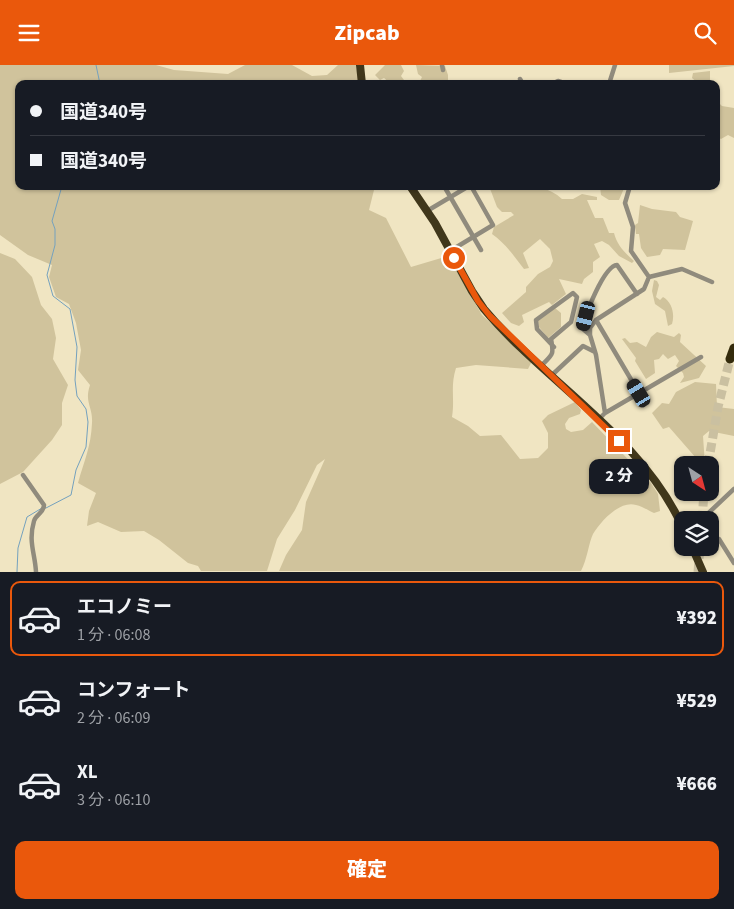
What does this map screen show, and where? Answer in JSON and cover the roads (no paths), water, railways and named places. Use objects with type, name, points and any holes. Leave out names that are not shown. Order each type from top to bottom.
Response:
[{"type":"highway","points":[[360,65],[362,80]]},
{"type":"highway","points":[[413,190],[484,309],[599,419],[661,487],[674,511]]},
{"type":"highway","points":[[730,359],[734,348]]},
{"type":"highway","points":[[696,556],[703,571]]},
{"type":"street","points":[[610,80],[615,65]]},
{"type":"street","points":[[446,190],[481,250]]},
{"type":"street","points":[[427,211],[463,190]]},
{"type":"street","points":[[450,251],[491,227],[493,223],[472,190]]},
{"type":"street","points":[[629,190],[625,203],[633,227],[630,251],[649,277]]},
{"type":"street","points":[[590,335],[583,329],[586,316],[595,294],[611,268],[616,265],[619,267],[637,294]]},
{"type":"street","points":[[649,277],[682,269],[712,282]]},
{"type":"street","points":[[605,413],[590,328],[596,320],[644,289],[649,277]]},
{"type":"street","points":[[542,365],[554,353],[554,347],[551,339],[568,325],[572,318],[577,297],[573,293],[536,320],[537,329],[554,347]]},
{"type":"street","points":[[596,320],[639,393]]},
{"type":"street","points":[[552,375],[583,346],[595,352]]},
{"type":"street","points":[[599,419],[605,413],[701,357]]},
{"type":"street","points":[[23,475],[44,505],[43,511],[34,522],[31,545],[36,571]]},
{"type":"street","points":[[711,511],[734,489]]},
{"type":"street","points":[[719,539],[734,563]]},
{"type":"waterway","points":[[96,65],[99,80]]},
{"type":"waterway","points":[[46,508],[71,495],[76,470],[86,447],[88,422],[86,409],[77,396],[75,380],[77,347],[70,309],[53,296],[47,275],[55,245],[55,229],[52,221],[61,190]]},
{"type":"waterway","points":[[17,572],[18,548],[27,517],[42,508]]},
{"type":"tunnel","points":[[710,456],[718,407],[730,359]]},
{"type":"tunnel","points":[[703,501],[703,511]]},
{"type":"tunnel","points":[[698,572],[699,556]]}]
